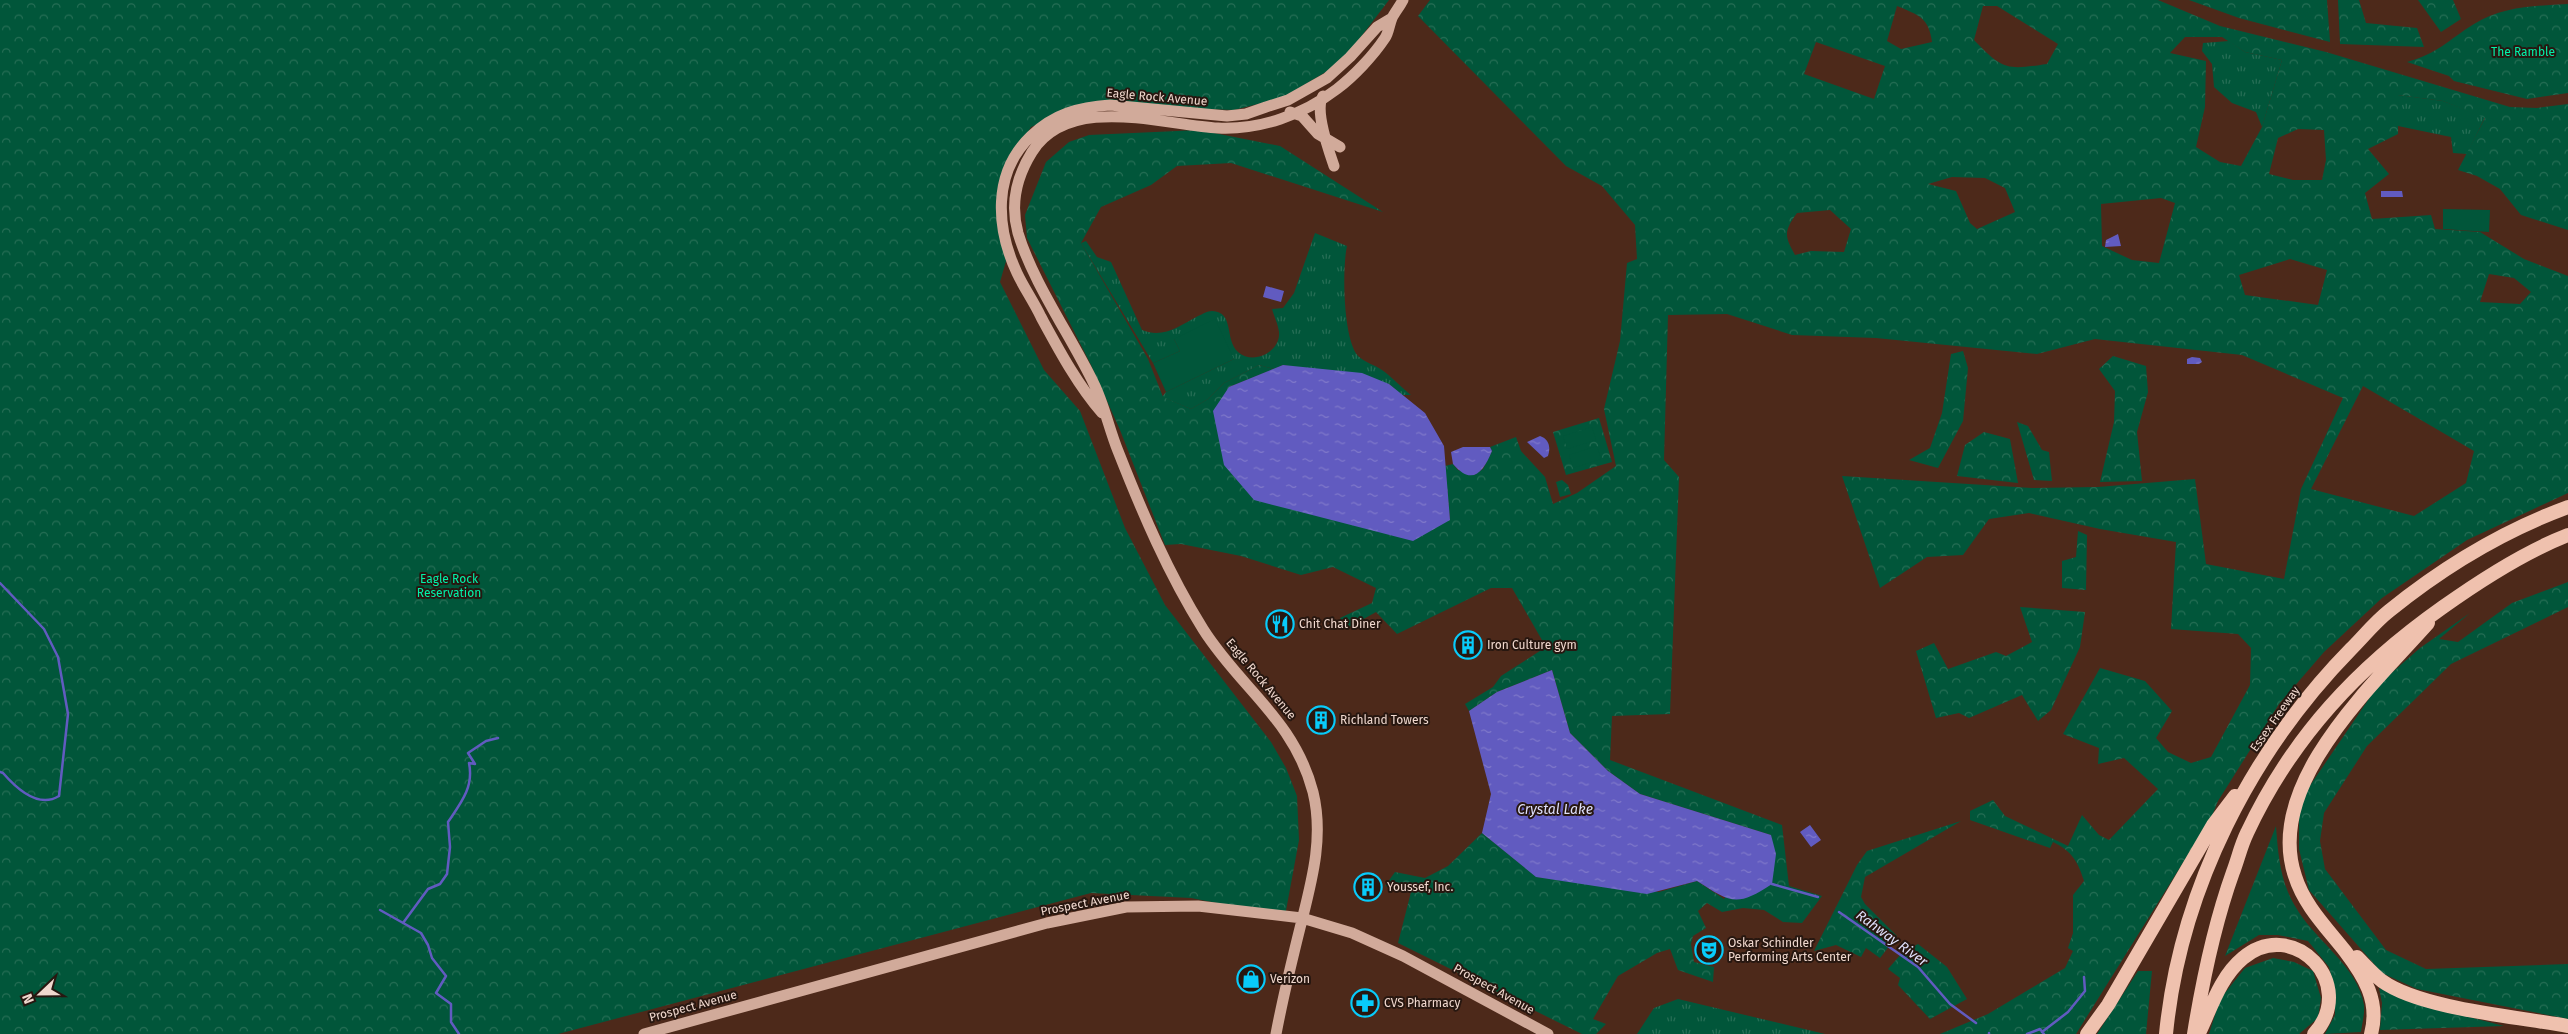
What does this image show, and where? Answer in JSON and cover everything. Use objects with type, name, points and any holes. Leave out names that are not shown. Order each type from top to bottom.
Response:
[{"type":"highway","name":"Essex Freeway","points":[[2166,1034],[2170,1003],[2202,880],[2231,818],[2269,751],[2300,706],[2387,612],[2458,561],[2542,517],[2568,507]]},
{"type":"highway","points":[[2194,1034],[2204,972],[2222,904],[2246,835],[2264,800],[2289,760],[2331,703],[2376,658],[2409,630],[2474,584],[2568,536]]},
{"type":"highway","points":[[2372,1030],[2373,1008],[2368,985],[2302,893],[2291,860],[2289,828],[2297,795],[2309,769],[2352,708],[2443,606]]},
{"type":"highway","points":[[2087,1034],[2108,1005],[2213,825],[2269,751]]},
{"type":"highway","points":[[2329,930],[2383,981],[2416,997],[2448,1005],[2568,1026]]},
{"type":"highway","points":[[2198,1034],[2222,984],[2235,965],[2262,948],[2281,946],[2299,949],[2306,954],[2314,960],[2326,979],[2329,1000],[2328,1011],[2314,1034]]},
{"type":"main road","name":"Eagle Rock Avenue","points":[[1276,1034],[1314,870],[1318,840],[1314,798],[1306,768],[1281,722],[1212,642],[1176,582],[1142,510],[1104,416],[1096,388],[1032,269],[1017,230],[1014,202],[1019,176],[1034,149],[1044,138],[1067,124],[1107,115],[1219,128],[1258,125],[1297,112],[1321,100],[1348,80],[1373,53],[1387,35],[1392,18],[1403,0]]},
{"type":"main road","name":"Eagle Rock Avenue","points":[[1104,416],[1089,398],[1063,357],[1017,273],[1006,240],[1000,197],[1014,156],[1039,128],[1055,117],[1090,106],[1110,105],[1218,115],[1246,114],[1288,100],[1313,88],[1339,68],[1377,27],[1392,18]]},
{"type":"main road","points":[[1334,166],[1326,139],[1321,100],[1329,86],[1356,62],[1368,47],[1374,31]]},
{"type":"main road","points":[[1246,114],[1261,116],[1297,112],[1318,134],[1340,147]]},
{"type":"main road","points":[[1038,310],[1048,297]]},
{"type":"main road","points":[[1038,310],[1045,310],[1067,347],[1078,353]]},
{"type":"main road","name":"Prospect Avenue","points":[[644,1034],[1047,923],[1109,910],[1142,906],[1198,906],[1302,918],[1343,930],[1380,944],[1548,1034]]},
{"type":"green space","name":"Eagle Rock Reservation","points":[[0,0],[1389,0],[1341,63],[1282,98],[1234,110],[1116,106],[1068,112],[1031,127],[1008,166],[1002,217],[1006,261],[1000,282],[1044,370],[1080,411],[1125,528],[1165,605],[1271,742],[1286,768],[1297,796],[1299,840],[1285,916],[1191,898],[1091,893],[558,1034],[0,1034]]},
{"type":"green space","points":[[1430,0],[2158,0],[2220,26],[2326,52],[2510,107],[2537,108],[2568,104],[2568,230],[2521,215],[2500,189],[2477,176],[2458,170],[2485,118],[2443,101],[2398,95],[2398,134],[2368,149],[2389,174],[2365,193],[2372,219],[2431,215],[2435,229],[2480,232],[2524,259],[2568,276],[2568,493],[2467,540],[2382,598],[2324,652],[2279,704],[2218,801],[2207,828],[2204,829],[2076,1034],[1940,1034],[1988,1014],[2065,968],[2073,951],[2068,948],[2073,933],[2073,895],[2084,881],[2070,853],[2060,845],[2053,842],[2050,848],[1970,820],[1970,811],[1993,800],[2005,816],[2068,846],[2082,815],[2099,835],[2109,840],[2158,789],[2124,758],[2098,764],[2099,748],[2063,734],[2100,668],[2145,681],[2172,711],[2156,738],[2168,752],[2191,763],[2211,757],[2250,685],[2251,648],[2238,634],[2171,629],[2176,542],[2100,529],[2029,513],[1989,519],[1963,555],[1927,557],[1880,588],[1842,476],[2032,488],[2098,487],[2195,479],[2206,564],[2284,579],[2301,489],[2343,398],[2242,355],[2095,339],[2037,354],[1876,338],[1792,335],[1727,314],[1668,315],[1664,460],[1679,477],[1670,714],[1612,716],[1610,760],[1782,825],[1789,886],[1822,896],[1802,923],[1783,922],[1764,910],[1743,908],[1722,912],[1707,903],[1698,911],[1706,928],[1693,936],[1691,944],[1694,962],[1714,967],[1713,982],[1678,970],[1670,949],[1657,953],[1618,976],[1593,1019],[1606,1024],[1596,1034],[1582,1034],[1398,943],[1411,892],[1385,886],[1395,872],[1425,878],[1448,866],[1482,833],[1537,877],[1659,892],[1697,881],[1724,899],[1771,835],[1640,794],[1608,771],[1570,733],[1552,670],[1497,692],[1469,711],[1465,704],[1493,687],[1501,676],[1546,647],[1512,588],[1491,588],[1397,634],[1376,612],[1346,629],[1340,618],[1372,603],[1376,588],[1333,567],[1301,575],[1241,556],[1181,544],[1165,545],[1120,430],[1091,365],[1027,238],[1025,215],[1046,162],[1069,142],[1089,135],[1199,130],[1280,146],[1383,212],[1231,163],[1177,166],[1151,185],[1101,207],[1081,243],[1148,359],[1163,397],[1191,409],[1208,399],[1224,383],[1259,365],[1274,369],[1229,387],[1450,520],[1445,466],[1453,464],[1458,470],[1474,475],[1483,469],[1492,451],[1490,447],[1516,437],[1521,451],[1545,477],[1553,504],[1577,493],[1616,466],[1604,409],[1620,341],[1627,263],[1637,259],[1635,225],[1602,186],[1566,166],[1418,16]],"holes":[[[1897,6],[1917,15],[1925,22],[1932,42],[1901,49],[1887,41]],[[1983,6],[1997,6],[2058,44],[2047,64],[2022,67],[2006,66],[1992,57],[1974,40]],[[2185,37],[2222,37],[2245,52],[2282,60],[2262,127],[2241,166],[2220,162],[2196,147],[2205,107],[2206,61],[2170,53]],[[1816,42],[1885,66],[1874,99],[1804,74]],[[2298,129],[2324,130],[2326,160],[2322,180],[2293,180],[2269,174],[2278,138]],[[1952,177],[1985,178],[2005,188],[2015,212],[1977,229],[1970,223],[1956,191],[1928,184]],[[2161,198],[2175,203],[2159,263],[2132,260],[2102,246],[2101,204]],[[1830,210],[1851,229],[1844,252],[1811,251],[1795,255],[1787,238],[1790,224],[1797,213]],[[2290,259],[2327,270],[2318,305],[2245,295],[2239,275]],[[2489,274],[2514,278],[2531,292],[2520,304],[2480,302]],[[2363,386],[2474,451],[2466,483],[2414,516],[2311,489]]]},
{"type":"green space","points":[[2189,0],[2327,0],[2330,42],[2239,18]]},
{"type":"green space","points":[[2338,0],[2359,0],[2366,23],[2417,28],[2424,47],[2340,44]]},
{"type":"green space","points":[[2418,0],[2453,0],[2461,19],[2441,32]]},
{"type":"green space","name":"The Ramble","points":[[2568,4],[2568,93],[2527,99],[2454,81],[2449,76],[2407,62],[2427,55],[2474,24],[2496,14],[2520,8]]},
{"type":"green space","points":[[2229,41],[2245,52],[2282,60],[2262,127],[2256,112],[2232,103],[2214,87],[2212,64],[2202,51],[2203,43]]},
{"type":"green space","points":[[2398,95],[2443,101],[2485,117],[2467,154],[2453,153],[2451,137],[2398,126]]},
{"type":"green space","points":[[2443,209],[2490,210],[2489,232],[2443,229]]},
{"type":"green space","points":[[1315,233],[1347,246],[1344,270],[1345,303],[1349,335],[1358,356],[1382,370],[1411,395],[1402,395],[1389,384],[1283,365],[1274,369],[1259,365],[1224,383],[1208,399],[1191,409],[1162,397],[1166,392],[1234,359],[1174,339],[1180,351],[1153,363],[1081,243],[1086,241],[1097,257],[1111,262],[1142,330],[1157,333],[1164,332],[1212,311],[1224,316],[1231,340],[1238,352],[1244,356],[1259,357],[1276,345],[1279,332],[1272,309],[1283,308],[1294,293]]},
{"type":"green space","points":[[1215,319],[1234,359],[1166,392],[1153,363],[1180,351],[1174,339]]},
{"type":"green space","points":[[1963,351],[1968,368],[1963,421],[1938,468],[1909,460],[1930,448],[1942,413],[1951,354]]},
{"type":"green space","points":[[2113,356],[2146,366],[2148,392],[2137,432],[2142,481],[2100,482],[2114,422],[2115,391],[2099,369]]},
{"type":"green space","points":[[1599,418],[1612,462],[1566,475],[1553,432]]},
{"type":"green space","points":[[2017,422],[2028,426],[2042,450],[2049,452],[2052,481],[2034,480]]},
{"type":"green space","points":[[1592,427],[1596,440],[1567,449],[1563,436]]},
{"type":"green space","points":[[1984,432],[2010,439],[2018,483],[1957,476],[1965,445]]},
{"type":"green space","points":[[1597,446],[1601,459],[1573,468],[1569,455]]},
{"type":"green space","points":[[1562,480],[1568,485],[1571,494],[1560,497],[1556,482]]},
{"type":"green space","points":[[2078,531],[2087,535],[2086,590],[2062,588],[2062,561],[2076,557]]},
{"type":"green space","points":[[2568,582],[2568,607],[2451,664],[2367,746],[2324,813],[2320,841],[2325,869],[2386,950],[2426,969],[2568,964],[2568,1019],[2417,989],[2382,973],[2309,890],[2299,849],[2299,807],[2307,790],[2379,684],[2420,648],[2470,613],[2439,639],[2458,642],[2512,603]]},
{"type":"green space","points":[[2020,607],[2085,612],[2080,647],[2051,710],[2038,721],[2022,695],[1969,718],[1959,713],[1936,718],[1916,651],[1934,643],[1948,669],[1996,652],[2006,656],[2032,642]]},
{"type":"green space","points":[[1961,821],[1865,877],[1861,897],[1865,904],[1897,936],[1880,958],[1866,948],[1861,957],[1836,945],[1814,951],[1857,865],[1867,851]]},
{"type":"green space","points":[[2276,826],[2281,867],[2290,897],[2303,918],[2345,966],[2360,991],[2364,1005],[2361,1032],[2325,1034],[2335,1015],[2335,991],[2329,967],[2308,941],[2278,935],[2259,935],[2225,956]]},
{"type":"green space","points":[[1918,944],[1947,967],[1967,999],[1930,1019],[1898,985],[1900,978],[1888,969],[1902,953]]},
{"type":"green space","points":[[2273,958],[2294,962],[2313,971],[2321,998],[2318,1018],[2299,1034],[2209,1034],[2220,999],[2245,968]]},
{"type":"green space","points":[[2138,971],[2152,971],[2146,1034],[2097,1034]]},
{"type":"green space","points":[[2379,988],[2423,1005],[2504,1026],[2380,1030],[2382,1003]]},
{"type":"green space","points":[[1678,999],[1825,1034],[1637,1034],[1654,1008]]},
{"type":"water","points":[[2381,191],[2402,191],[2403,197],[2381,197]]},
{"type":"water","points":[[2118,234],[2121,246],[2105,247],[2106,240]]},
{"type":"water","points":[[1266,286],[1284,291],[1281,302],[1263,297]]},
{"type":"water","points":[[2192,357],[2200,358],[2202,362],[2199,364],[2187,364],[2187,359]]},
{"type":"water","points":[[1283,365],[1362,373],[1389,384],[1425,413],[1444,446],[1450,520],[1413,541],[1254,500],[1224,465],[1213,411],[1229,387]]},
{"type":"water","points":[[1540,436],[1547,441],[1549,447],[1548,456],[1544,458],[1527,442]]},
{"type":"water","points":[[1463,447],[1490,447],[1492,451],[1481,471],[1471,475],[1466,474],[1453,464],[1451,452]]},
{"type":"water","name":"Crystal Lake","points":[[1552,670],[1570,733],[1608,771],[1640,794],[1771,835],[1776,854],[1772,884],[1750,897],[1733,899],[1718,894],[1697,881],[1647,894],[1536,877],[1482,833],[1491,794],[1469,711],[1497,692]]},
{"type":"water","points":[[1810,825],[1821,840],[1811,847],[1800,832]]},
{"type":"waterway","points":[[0,583],[44,629],[58,657],[68,714],[59,796],[43,800],[35,798],[14,785],[0,772]]},
{"type":"waterway","points":[[403,923],[428,889],[440,884],[447,874],[450,847],[448,822],[462,801],[468,787],[470,780],[469,763],[475,764],[468,753],[486,741],[498,738]]},
{"type":"waterway","name":"Rahway River","points":[[1772,884],[1818,897]]},
{"type":"waterway","points":[[380,910],[421,933],[428,945],[432,958],[446,976],[436,993],[451,1004],[451,1022],[459,1034]]},
{"type":"waterway","name":"Rahway River","points":[[1839,912],[1918,967],[1950,1004],[1976,1023]]},
{"type":"waterway","points":[[2042,1032],[2068,1012],[2085,991],[2084,977]]},
{"type":"waterway","name":"Rahway River","points":[[2027,1034],[2040,1029],[2044,1034]]},
{"type":"place","name":"Chit Chat Diner","points":[[1280,624]]},
{"type":"place","name":"Iron Culture gym","points":[[1468,645]]},
{"type":"place","name":"Richland Towers","points":[[1321,720]]},
{"type":"place","name":"Youssef, Inc.","points":[[1368,887]]},
{"type":"place","name":"Oskar Schindler Performing Arts Center","points":[[1709,950]]},
{"type":"place","name":"Verizon","points":[[1251,979]]},
{"type":"place","name":"CVS Pharmacy","points":[[1365,1003]]}]
